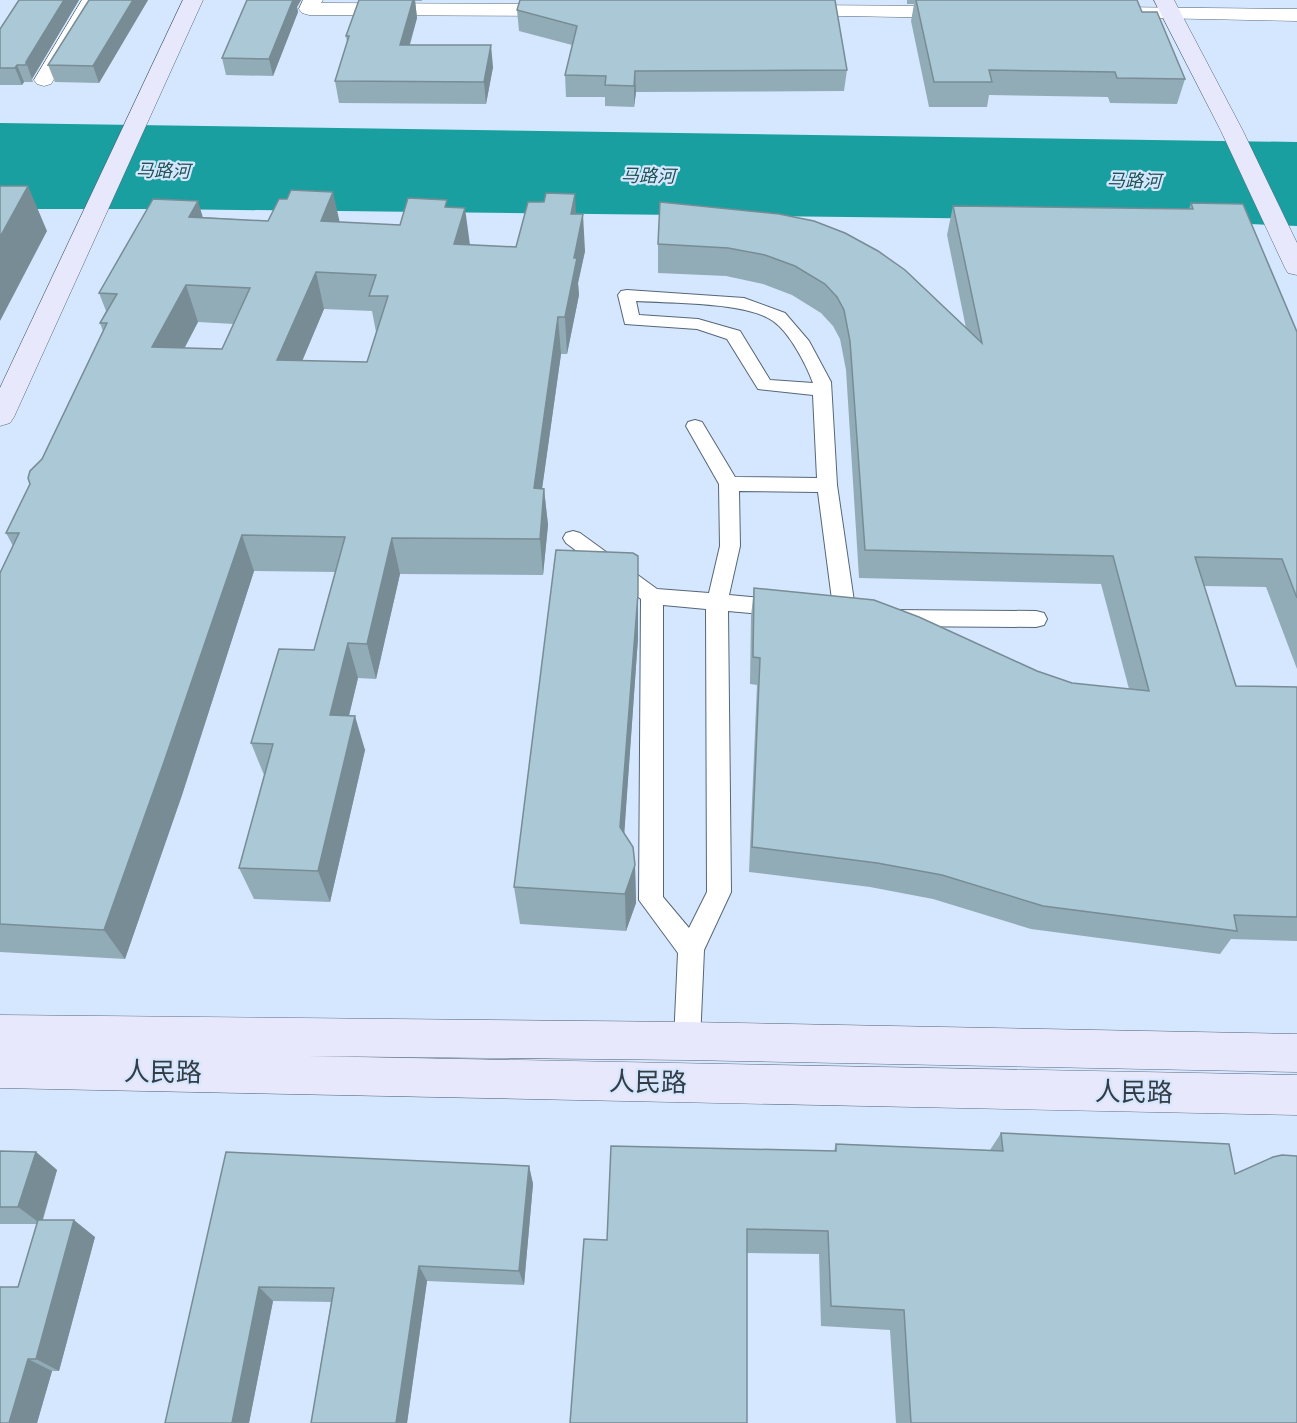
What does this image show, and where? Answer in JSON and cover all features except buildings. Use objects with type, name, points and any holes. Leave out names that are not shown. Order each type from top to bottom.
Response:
[{"type":"main road","points":[[0,417],[193,0]]},
{"type":"main road","points":[[1167,7],[1232,131],[1297,268]]},
{"type":"main road","name":"人民路","points":[[0,1034],[687,1041],[1297,1053]]},
{"type":"main road","name":"人民路","points":[[0,1069],[1297,1095]]},
{"type":"street","points":[[44,80],[92,0]]},
{"type":"street","points":[[313,0],[309,9],[581,10]]},
{"type":"street","points":[[770,11],[971,12],[967,0]]},
{"type":"street","points":[[1100,13],[1167,7],[1297,15]]},
{"type":"lane","points":[[822,390],[764,385],[734,335],[698,324],[630,320],[627,295],[738,302],[778,317],[803,345],[822,382],[827,485],[860,616]]},
{"type":"lane","points":[[687,1041],[691,950],[719,892],[717,602],[730,546],[729,484],[695,426]]},
{"type":"lane","points":[[729,484],[827,485]]},
{"type":"lane","points":[[573,538],[652,596],[799,610]]},
{"type":"lane","points":[[652,596],[651,900],[691,950]]},
{"type":"lane","points":[[822,612],[860,616],[1036,619]]},
{"type":"water","name":"马路河","points":[[0,123],[1297,142],[1297,226],[1181,221],[0,209]]}]
